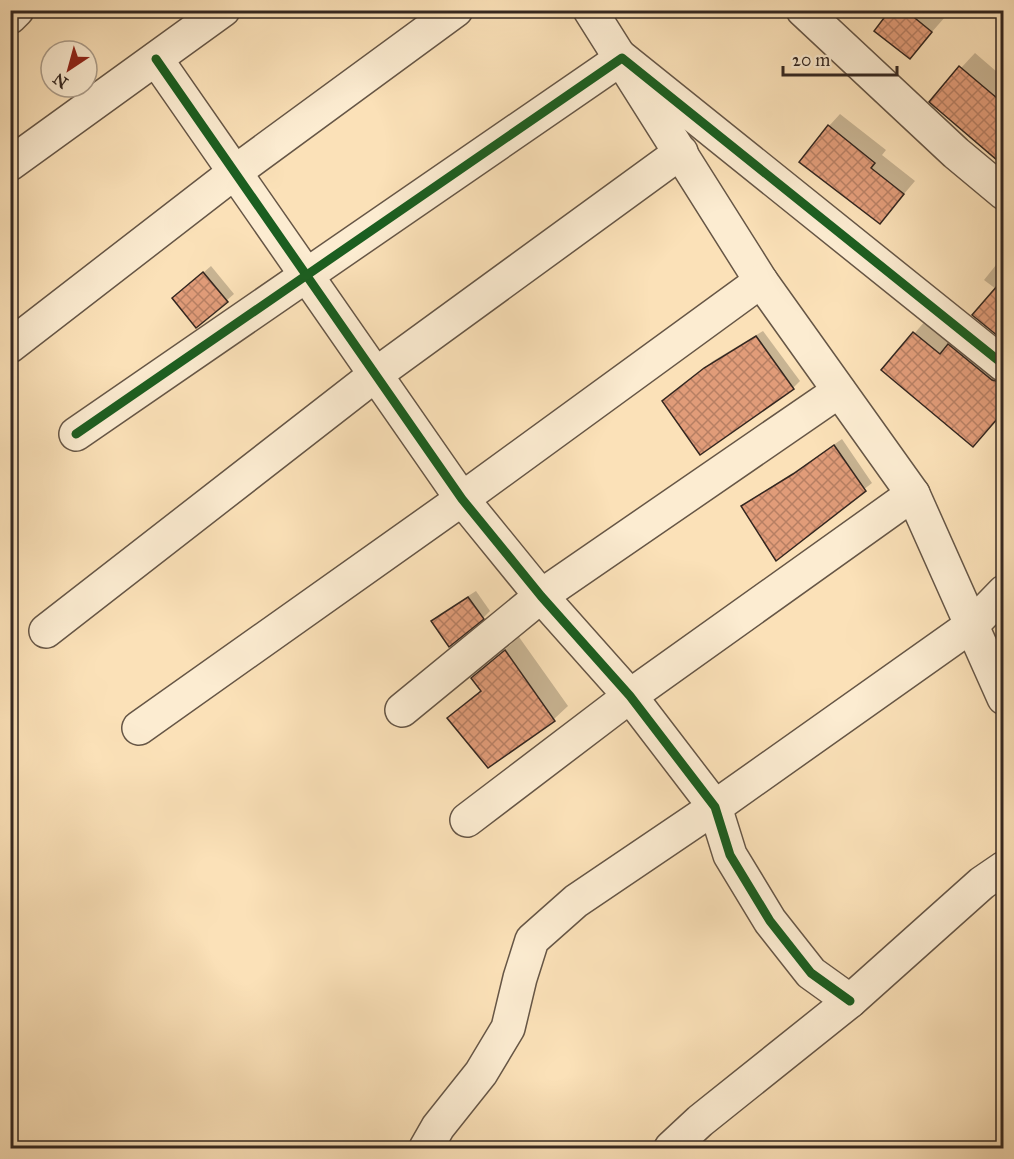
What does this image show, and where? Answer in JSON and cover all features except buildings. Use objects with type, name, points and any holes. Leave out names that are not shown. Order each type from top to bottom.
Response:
[{"type":"street","points":[[10,17],[17,10]]},
{"type":"street","points":[[10,164],[223,10]]},
{"type":"street","points":[[10,346],[235,172],[456,10]]},
{"type":"street","points":[[590,10],[761,281],[912,494],[1004,698]]},
{"type":"street","points":[[803,10],[956,153],[1004,193]]},
{"type":"street","points":[[76,434],[622,58]]},
{"type":"street","points":[[622,58],[1004,365]]},
{"type":"street","points":[[156,59],[462,499],[541,596],[630,696],[715,807],[730,855],[770,921],[811,973],[850,1001]]},
{"type":"street","points":[[46,631],[375,375],[681,152]]},
{"type":"street","points":[[139,728],[462,499],[761,281]]},
{"type":"street","points":[[402,710],[541,596],[839,391]]},
{"type":"street","points":[[467,820],[630,696],[912,494]]},
{"type":"street","points":[[426,1149],[438,1127],[481,1073],[508,1028],[519,978],[532,940],[576,901],[715,807],[972,625],[1004,592]]},
{"type":"street","points":[[670,1149],[700,1121],[850,1001],[982,883],[1004,868]]},
{"type":"cycle path","points":[[76,434],[622,58],[1004,365]]},
{"type":"cycle path","points":[[156,59],[462,499],[541,596],[630,696],[715,807],[730,855],[770,921],[811,973],[850,1001]]}]
